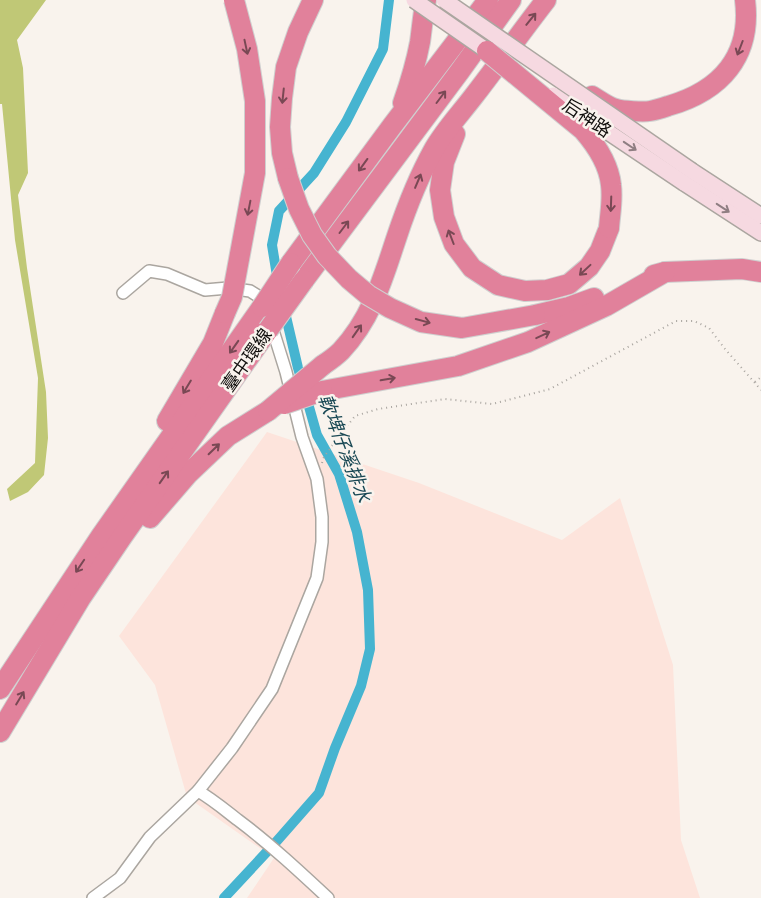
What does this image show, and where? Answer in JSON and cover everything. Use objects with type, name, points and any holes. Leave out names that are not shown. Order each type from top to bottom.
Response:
[{"type":"highway","points":[[101,536],[213,343],[232,297],[256,173],[255,101],[247,49],[234,0]]},
{"type":"highway","points":[[312,0],[286,67],[280,127],[282,153],[288,178],[299,209],[312,235],[327,256],[349,279],[390,308],[421,322],[462,328],[569,307],[665,272],[752,271]]},
{"type":"highway","points":[[392,126],[411,80],[420,41],[426,0]]},
{"type":"highway","name":"臺中環線","points":[[0,689],[101,536],[291,263],[488,0]]},
{"type":"highway","name":"臺中環線","points":[[0,732],[80,599],[122,537],[304,280],[512,0]]},
{"type":"highway","points":[[40,663],[151,517],[188,474],[228,436],[268,411],[340,352],[355,334],[368,314],[383,280],[397,236],[421,174],[435,147],[546,0]]},
{"type":"highway","points":[[554,75],[615,109],[650,111],[680,103],[709,89],[728,71],[739,52],[745,32],[746,14],[744,0]]},
{"type":"highway","points":[[473,97],[452,140],[444,162],[440,190],[444,217],[454,244],[472,268],[498,285],[525,291],[547,290],[569,284],[589,267],[600,251],[608,228],[611,184],[604,162],[594,142],[583,130],[487,51]]},
{"type":"highway","points":[[268,411],[322,391],[458,366],[519,345],[606,306],[665,272]]},
{"type":"street","name":"后神路","points":[[414,0],[487,51],[688,177],[761,216]]},
{"type":"street","name":"后神路","points":[[444,0],[554,75],[761,233]]},
{"type":"street","points":[[93,898],[120,878],[150,837],[198,791],[232,748],[272,689],[316,578],[322,542],[322,517],[317,480],[302,437],[286,372],[263,299],[250,291],[228,288],[205,290],[167,274],[149,271],[123,293]]},
{"type":"street","points":[[198,791],[210,798],[278,852],[328,898]]},
{"type":"path","points":[[317,480],[324,457],[355,416],[378,409],[445,399],[492,404],[550,389],[676,321],[694,321],[709,328],[761,390]]},
{"type":"path","points":[[754,382],[761,377]]},
{"type":"shaded area","points":[[267,432],[419,483],[562,540],[620,498],[673,665],[681,840],[700,898],[247,898],[274,858],[187,797],[155,685],[119,636]]},
{"type":"green space","points":[[0,0],[46,0],[17,40],[23,68],[28,173],[18,195],[46,392],[48,438],[44,475],[28,492],[10,501],[7,489],[35,463],[38,378],[15,240],[2,104],[0,104]]},
{"type":"waterway","name":"軟埤仔溪排水","points":[[278,282],[272,245],[279,211],[314,173],[346,122],[383,49],[389,0]]},
{"type":"waterway","name":"軟埤仔溪排水","points":[[224,898],[319,793],[335,748],[361,686],[370,649],[368,590],[357,532],[339,474],[317,435],[298,368],[284,308]]}]
